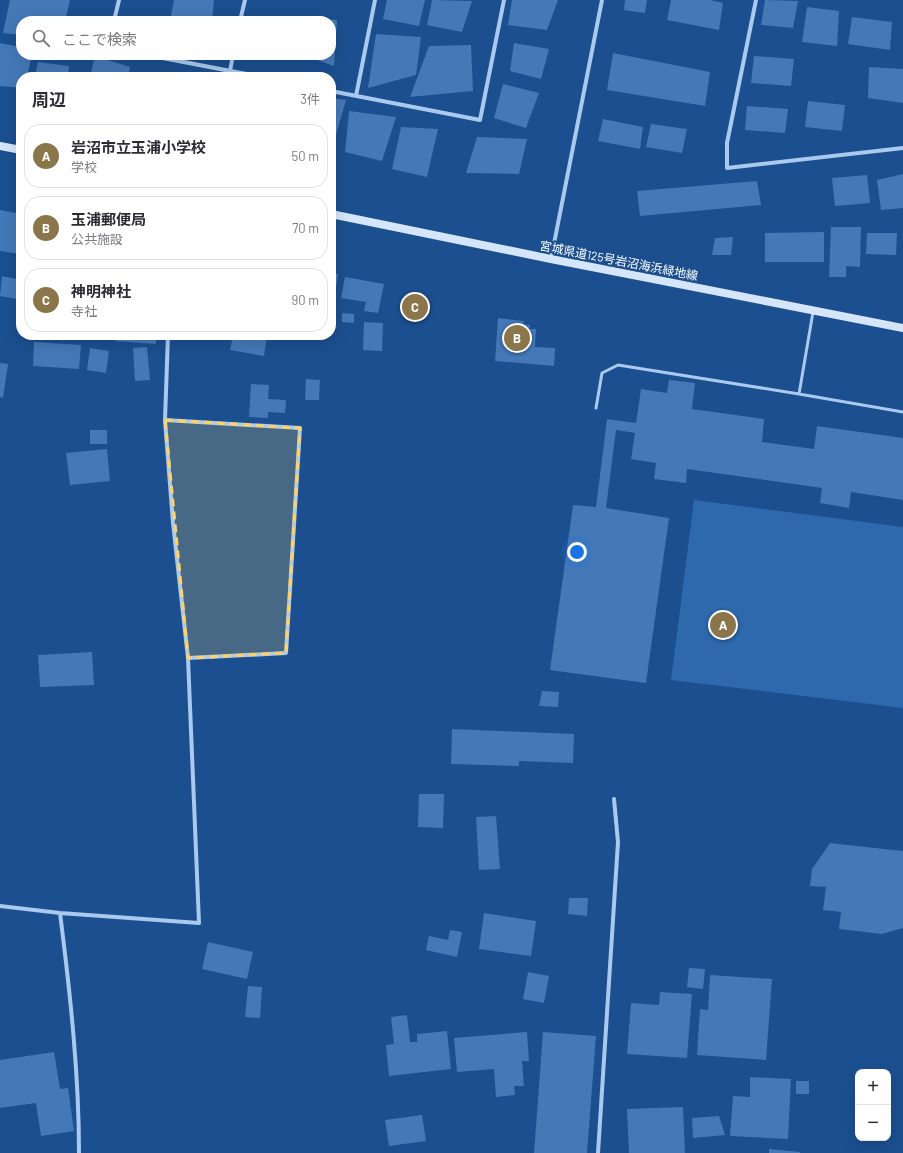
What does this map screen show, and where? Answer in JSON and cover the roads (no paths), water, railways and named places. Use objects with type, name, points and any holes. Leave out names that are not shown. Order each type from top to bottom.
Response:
[{"type":"main road","points":[[0,146],[16,149]]},
{"type":"main road","name":"宮城県道125号岩沼海浜緑地線","points":[[336,215],[903,328]]},
{"type":"street","points":[[115,16],[119,0]]},
{"type":"street","points":[[241,16],[245,0]]},
{"type":"street","points":[[356,96],[375,0]]},
{"type":"street","points":[[336,92],[480,120],[504,0]]},
{"type":"street","points":[[551,259],[602,0]]},
{"type":"street","points":[[756,0],[727,143],[727,168],[903,148]]},
{"type":"street","points":[[173,60],[235,72]]},
{"type":"street","points":[[230,71],[232,60]]},
{"type":"street","points":[[0,906],[199,923],[188,658],[173,523],[165,420],[168,340]]},
{"type":"street","points":[[165,420],[300,428],[286,653],[188,658]]},
{"type":"street","points":[[598,1153],[618,842],[614,799]]},
{"type":"street","points":[[60,912],[68,973],[76,1076],[78,1153]]},
{"type":"lane","points":[[799,394],[814,310]]},
{"type":"lane","points":[[596,408],[602,372],[618,365],[903,412]]},
{"type":"place","name":"神明神社","points":[[415,307]]},
{"type":"place","name":"玉浦郵便局","points":[[517,338]]},
{"type":"place","name":"岩沼市立玉浦小学校","points":[[723,625]]}]
